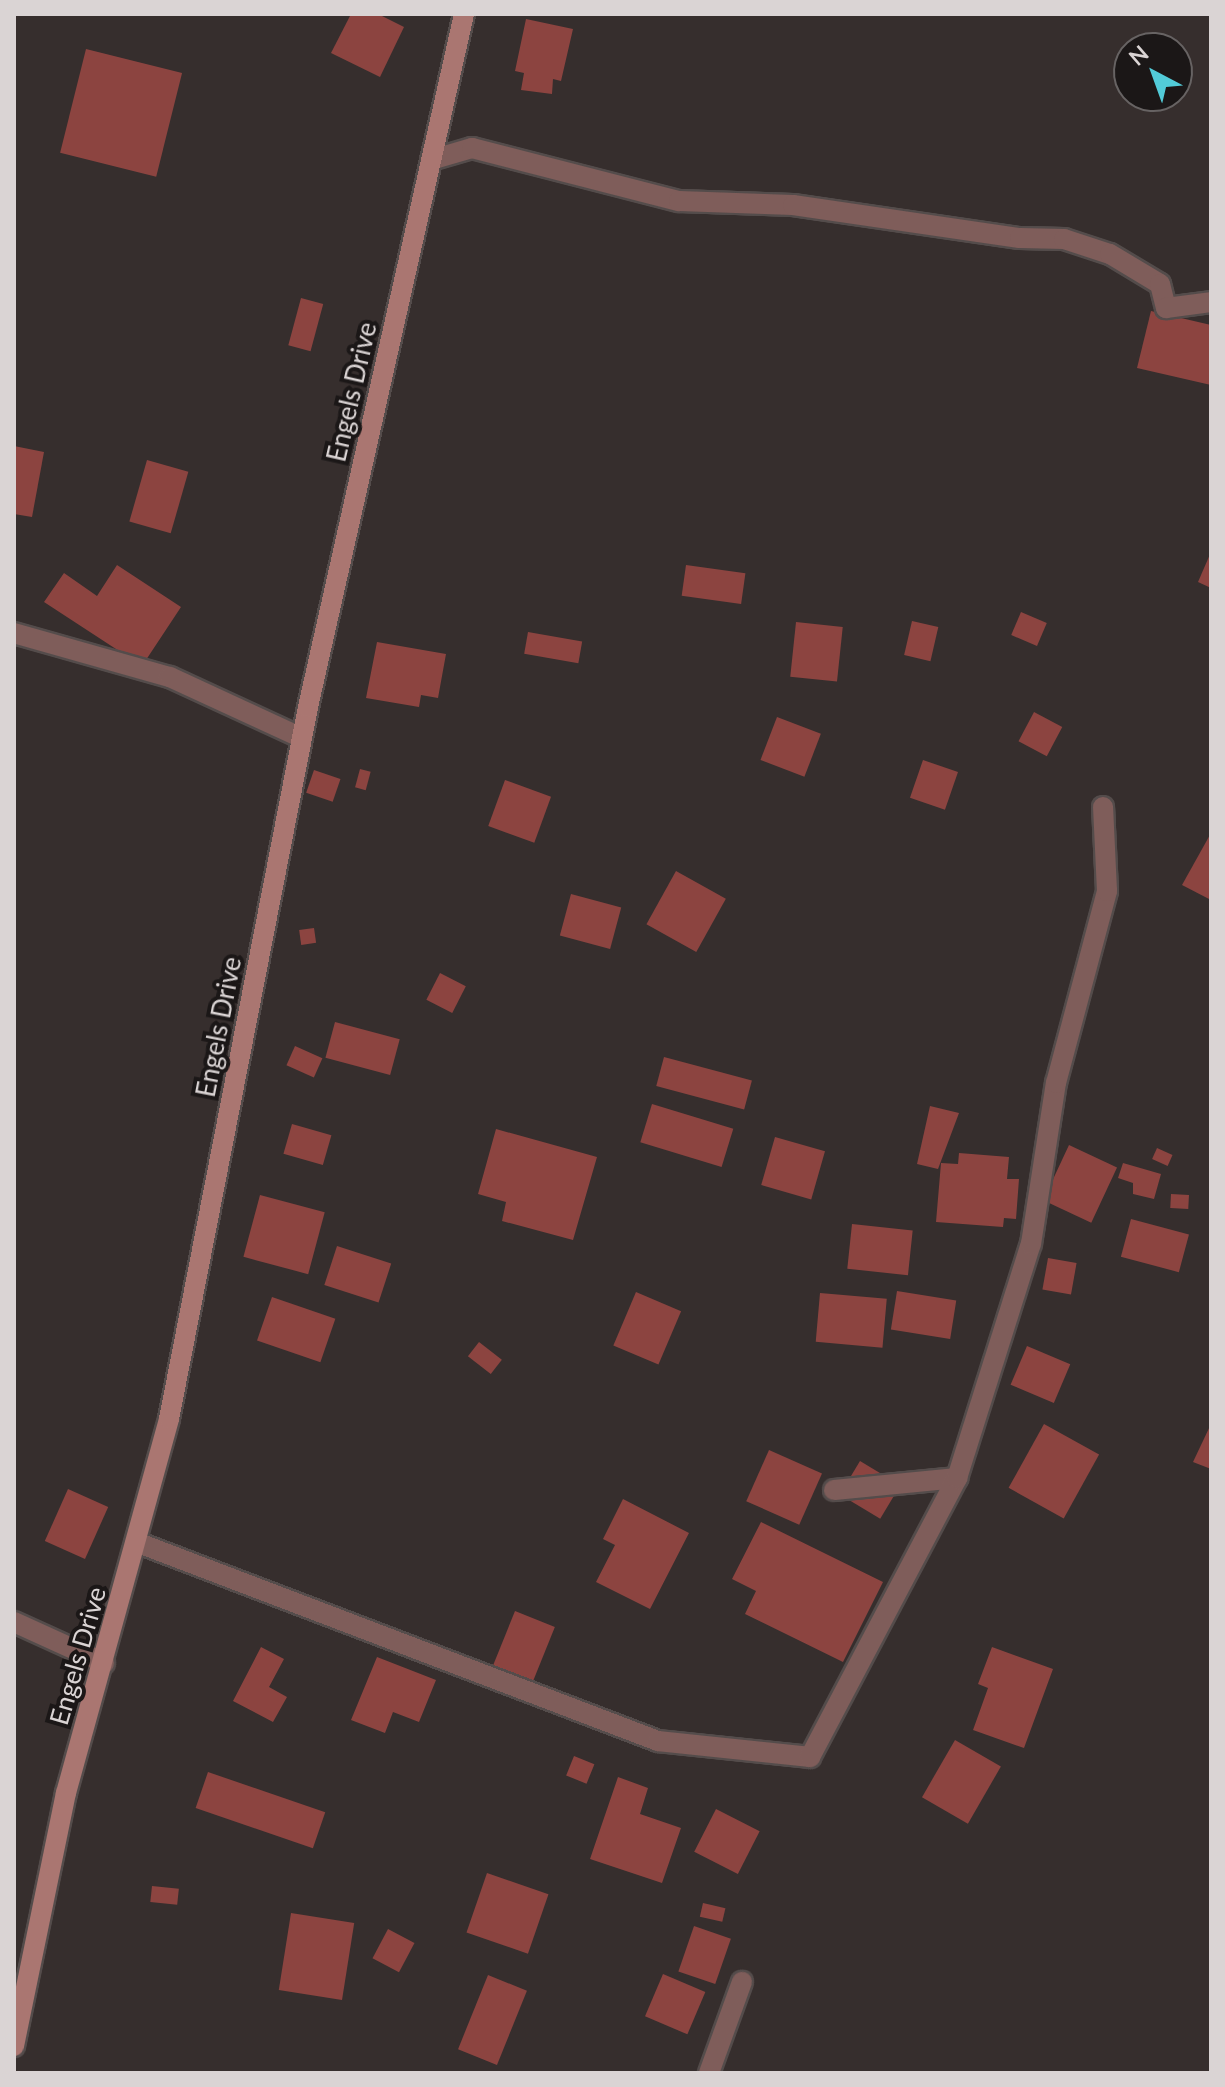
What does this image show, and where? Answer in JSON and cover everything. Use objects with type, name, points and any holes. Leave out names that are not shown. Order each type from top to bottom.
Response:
[{"type":"street","name":"Engels Drive","points":[[14,2046],[66,1793],[169,1419],[302,738],[464,14]]},
{"type":"street","points":[[431,160],[472,148],[666,199],[793,205],[1020,238],[1064,239],[1110,254],[1160,284],[1166,308],[1211,302]]},
{"type":"street","points":[[14,633],[170,677],[302,738]]},
{"type":"street","points":[[136,1542],[658,1741],[810,1757],[957,1478],[1031,1244],[1056,1083],[1107,891],[1103,807]]},
{"type":"street","points":[[834,1490],[957,1478]]},
{"type":"street","points":[[14,1622],[104,1663]]},
{"type":"street","points":[[709,2073],[742,1982]]},
{"type":"building","points":[[351,14],[378,14],[404,27],[380,77],[331,53]]},
{"type":"building","points":[[526,19],[573,29],[561,81],[553,79],[552,94],[521,90],[524,73],[515,71]]},
{"type":"building","points":[[86,49],[182,73],[156,177],[60,153]]},
{"type":"building","points":[[301,298],[323,304],[311,351],[288,345]]},
{"type":"building","points":[[1151,311],[1211,325],[1211,385],[1137,368]]},
{"type":"building","points":[[14,446],[44,452],[32,517],[14,514]]},
{"type":"building","points":[[147,460],[188,472],[171,533],[129,522]]},
{"type":"building","points":[[1211,552],[1211,588],[1198,582]]},
{"type":"building","points":[[117,565],[181,607],[142,666],[44,602],[64,573],[97,596]]},
{"type":"building","points":[[686,565],[745,573],[741,604],[682,596]]},
{"type":"building","points":[[1021,612],[1047,623],[1037,646],[1011,635]]},
{"type":"building","points":[[912,621],[938,627],[930,661],[904,655]]},
{"type":"building","points":[[796,622],[843,627],[837,682],[790,677]]},
{"type":"building","points":[[528,632],[582,642],[578,663],[524,654]]},
{"type":"building","points":[[377,642],[446,654],[438,698],[421,695],[419,707],[366,698]]},
{"type":"building","points":[[1034,712],[1062,727],[1047,756],[1019,741]]},
{"type":"building","points":[[777,717],[821,734],[804,777],[761,760]]},
{"type":"building","points":[[923,760],[958,772],[945,810],[910,798]]},
{"type":"building","points":[[360,769],[371,772],[366,790],[355,787]]},
{"type":"building","points":[[314,770],[340,779],[333,802],[306,793]]},
{"type":"building","points":[[505,780],[551,797],[534,843],[488,826]]},
{"type":"building","points":[[1211,833],[1211,900],[1182,885]]},
{"type":"building","points":[[676,871],[726,899],[696,952],[646,924]]},
{"type":"building","points":[[571,894],[621,907],[610,949],[560,936]]},
{"type":"building","points":[[314,928],[316,943],[301,945],[299,930]]},
{"type":"building","points":[[440,973],[466,986],[452,1013],[426,1000]]},
{"type":"building","points":[[335,1022],[400,1039],[390,1075],[325,1058]]},
{"type":"building","points":[[295,1046],[322,1058],[314,1077],[286,1065]]},
{"type":"building","points":[[664,1057],[752,1081],[744,1110],[656,1086]]},
{"type":"building","points":[[652,1104],[733,1129],[722,1167],[640,1142]]},
{"type":"building","points":[[930,1106],[959,1113],[938,1169],[917,1164]]},
{"type":"building","points":[[292,1124],[331,1135],[323,1165],[283,1154]]},
{"type":"building","points":[[496,1129],[597,1157],[573,1240],[502,1221],[506,1202],[478,1194]]},
{"type":"building","points":[[775,1137],[825,1151],[811,1199],[761,1185]]},
{"type":"building","points":[[1069,1145],[1117,1167],[1091,1223],[1043,1200]]},
{"type":"building","points":[[1157,1148],[1173,1155],[1168,1166],[1152,1159]]},
{"type":"building","points":[[959,1153],[1009,1157],[1007,1179],[1019,1179],[1016,1219],[1004,1218],[1003,1227],[936,1222],[941,1163],[958,1164]]},
{"type":"building","points":[[1123,1163],[1161,1174],[1154,1199],[1133,1194],[1133,1183],[1118,1178]]},
{"type":"building","points":[[1171,1194],[1189,1195],[1188,1209],[1170,1208]]},
{"type":"building","points":[[260,1195],[325,1212],[308,1274],[243,1257]]},
{"type":"building","points":[[1131,1219],[1189,1235],[1179,1272],[1121,1257]]},
{"type":"building","points":[[852,1224],[913,1230],[908,1275],[847,1269]]},
{"type":"building","points":[[337,1246],[391,1264],[379,1303],[324,1285]]},
{"type":"building","points":[[1048,1258],[1077,1263],[1071,1295],[1042,1290]]},
{"type":"building","points":[[897,1291],[956,1300],[950,1339],[891,1330]]},
{"type":"building","points":[[636,1292],[681,1311],[658,1365],[613,1345]]},
{"type":"building","points":[[820,1293],[887,1299],[882,1348],[816,1342]]},
{"type":"building","points":[[272,1297],[335,1319],[320,1362],[257,1340]]},
{"type":"building","points":[[479,1342],[502,1360],[491,1374],[468,1356]]},
{"type":"building","points":[[1027,1346],[1070,1364],[1054,1403],[1011,1385]]},
{"type":"building","points":[[1044,1424],[1099,1455],[1064,1518],[1009,1488]]},
{"type":"building","points":[[1211,1424],[1211,1469],[1193,1462]]},
{"type":"building","points":[[769,1450],[822,1474],[799,1525],[746,1501]]},
{"type":"building","points":[[860,1461],[900,1485],[880,1519],[840,1494]]},
{"type":"building","points":[[68,1489],[108,1507],[85,1559],[45,1541]]},
{"type":"building","points":[[623,1499],[689,1533],[650,1609],[596,1582],[615,1545],[603,1539]]},
{"type":"building","points":[[761,1522],[883,1582],[843,1662],[745,1614],[756,1591],[732,1579]]},
{"type":"building","points":[[515,1611],[555,1627],[532,1683],[493,1667]]},
{"type":"building","points":[[261,1647],[284,1659],[269,1687],[287,1697],[273,1722],[233,1701]]},
{"type":"building","points":[[992,1647],[1053,1669],[1024,1748],[973,1730],[988,1688],[978,1684]]},
{"type":"building","points":[[377,1657],[436,1680],[419,1722],[393,1712],[385,1733],[351,1720]]},
{"type":"building","points":[[955,1740],[1001,1766],[968,1824],[922,1797]]},
{"type":"building","points":[[574,1756],[594,1764],[587,1784],[566,1775]]},
{"type":"building","points":[[208,1772],[325,1812],[313,1848],[196,1808]]},
{"type":"building","points":[[618,1777],[648,1788],[640,1814],[681,1828],[662,1883],[590,1859]]},
{"type":"building","points":[[716,1809],[760,1831],[738,1874],[694,1852]]},
{"type":"building","points":[[487,1873],[548,1894],[528,1954],[466,1933]]},
{"type":"building","points":[[152,1886],[179,1889],[177,1905],[150,1902]]},
{"type":"building","points":[[703,1903],[725,1908],[722,1922],[700,1917]]},
{"type":"building","points":[[291,1913],[354,1923],[342,2000],[279,1990]]},
{"type":"building","points":[[694,1926],[731,1939],[715,1984],[678,1971]]},
{"type":"building","points":[[388,1929],[414,1943],[399,1972],[373,1958]]},
{"type":"building","points":[[663,1974],[705,1992],[687,2034],[645,2016]]},
{"type":"building","points":[[488,1975],[527,1991],[497,2065],[458,2049]]}]
